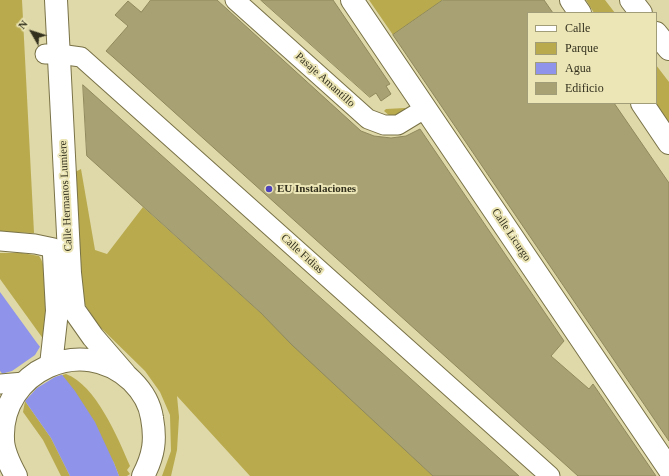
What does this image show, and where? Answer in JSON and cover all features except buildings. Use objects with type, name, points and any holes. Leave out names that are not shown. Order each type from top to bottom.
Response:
[{"type":"main road","name":"Calle Hermanos Lumiere","points":[[42,0],[52,54],[74,310],[92,337],[140,391],[147,402],[151,413],[154,439],[150,464],[143,476]]},
{"type":"main road","name":"Calle Hermanos Lumiere","points":[[54,360],[57,311],[54,248],[52,54],[56,0]]},
{"type":"main road","name":"Calle Licurgo","points":[[352,0],[669,469]]},
{"type":"main road","points":[[572,0],[579,12]]},
{"type":"main road","points":[[631,0],[640,12]]},
{"type":"main road","points":[[657,34],[669,49]]},
{"type":"main road","points":[[643,104],[669,143]]},
{"type":"main road","points":[[16,476],[7,460],[2,440],[4,418],[11,386],[43,369],[54,360],[88,359],[105,363],[125,374]]},
{"type":"street","name":"Pasaje Amantillo","points":[[235,0],[368,119],[384,125],[398,125],[426,108]]},
{"type":"street","name":"Calle Fidias","points":[[52,54],[80,57],[550,476]]},
{"type":"street","points":[[0,240],[54,248]]},
{"type":"street","points":[[0,457],[16,476]]},
{"type":"green space","points":[[0,0],[22,0],[34,233],[0,232]]},
{"type":"green space","points":[[369,0],[443,0],[393,35]]},
{"type":"green space","points":[[586,0],[605,0],[614,12],[593,12]]},
{"type":"green space","points":[[657,66],[669,82],[669,123],[656,104],[657,104]]},
{"type":"green space","points":[[405,108],[406,110],[396,116],[390,116],[384,111],[386,109]]},
{"type":"green space","points":[[81,169],[95,250],[107,254],[143,207],[261,313],[433,476],[250,476],[177,396],[179,417],[177,450],[171,476],[162,476],[171,451],[170,415],[160,392],[145,371],[98,325],[84,303],[80,278],[75,172]]},
{"type":"green space","points":[[0,253],[22,253],[39,256],[43,263],[47,285],[44,340],[0,279]]},
{"type":"green space","points":[[66,374],[77,380],[87,389],[105,414],[130,466],[127,470],[130,474],[127,476],[119,476],[114,463],[62,375]]},
{"type":"green space","points":[[25,401],[51,438],[70,476],[61,476],[43,440],[23,412]]},
{"type":"water","points":[[0,292],[37,343],[75,391],[95,422],[119,476],[70,476],[51,438],[25,401],[0,371]]},
{"type":"pier","points":[[41,345],[64,374],[55,377],[37,388],[24,404],[1,374],[12,371],[35,355]]},
{"type":"place","name":"EU Instalaciones","points":[[269,189]]}]
